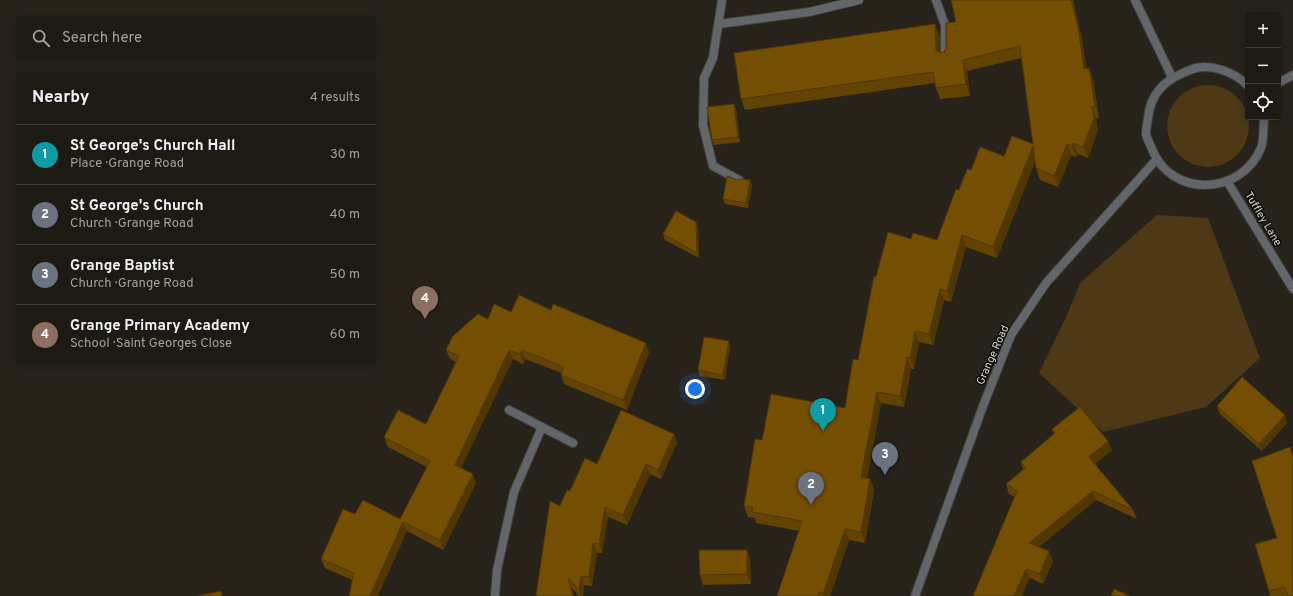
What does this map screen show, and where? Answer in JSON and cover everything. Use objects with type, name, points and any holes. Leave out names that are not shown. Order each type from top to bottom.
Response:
[{"type":"street","points":[[722,0],[713,58],[704,78],[703,125],[713,166],[739,180]]},
{"type":"street","points":[[719,24],[809,12],[859,0]]},
{"type":"street","points":[[936,0],[945,25],[945,59]]},
{"type":"street","points":[[1135,0],[1172,77]]},
{"type":"street","points":[[1246,84],[1241,79],[1221,69],[1196,67],[1172,77],[1158,90],[1148,108],[1146,135],[1156,160],[1176,178],[1190,184],[1204,186],[1228,182],[1248,168],[1261,148],[1264,120]]},
{"type":"street","points":[[1281,81],[1293,75]]},
{"type":"street","name":"Grange Road","points":[[915,596],[983,406],[1011,335],[1046,283],[1156,160]]},
{"type":"street","name":"Tuffley Lane","points":[[1228,182],[1293,289]]},
{"type":"street","points":[[510,410],[573,443]]},
{"type":"street","points":[[495,596],[497,570],[514,492],[542,427]]},
{"type":"shaded area","points":[[1208,85],[1224,88],[1237,97],[1245,108],[1245,120],[1248,120],[1249,126],[1246,142],[1237,155],[1224,164],[1208,167],[1192,164],[1179,155],[1170,142],[1167,126],[1170,110],[1179,97],[1192,88]]},
{"type":"shaded area","points":[[1157,215],[1208,218],[1260,358],[1206,407],[1103,432],[1039,373],[1067,315],[1080,283]]},
{"type":"building","points":[[951,0],[1071,0],[1078,27],[1084,69],[1089,68],[1095,106],[1092,107],[1094,119],[1083,147],[1073,143],[1072,146],[1067,144],[1054,176],[1036,168],[1033,146],[993,247],[962,235],[947,291],[940,289],[929,334],[915,331],[910,358],[907,357],[900,396],[877,392],[861,477],[870,479],[861,532],[845,529],[823,594],[819,592],[818,596],[777,596],[802,521],[752,512],[753,507],[744,506],[755,439],[762,440],[771,394],[845,408],[853,359],[858,360],[874,276],[876,277],[888,232],[911,239],[913,233],[937,240],[956,189],[959,190],[967,169],[971,170],[980,147],[1004,156],[1012,136],[1033,144],[1020,46],[963,60],[966,84],[936,88],[933,72],[741,99],[734,53],[935,24],[936,50],[941,53],[944,52],[946,48],[946,23],[956,22]]},
{"type":"building","points":[[734,104],[738,137],[712,140],[707,107]]},
{"type":"building","points":[[727,176],[737,180],[750,180],[746,203],[723,199]]},
{"type":"building","points":[[676,211],[696,222],[697,253],[663,234]]},
{"type":"building","points":[[519,295],[551,310],[553,304],[646,343],[623,400],[561,375],[564,367],[522,350],[520,354],[509,350],[455,465],[473,474],[440,540],[403,522],[370,596],[349,596],[354,573],[321,559],[343,509],[355,514],[363,500],[400,519],[430,461],[384,437],[398,410],[426,424],[459,356],[446,350],[453,336],[478,314],[488,319],[494,304],[511,312]]},
{"type":"building","points":[[704,337],[729,341],[723,375],[698,370]]},
{"type":"building","points":[[1242,377],[1285,415],[1259,444],[1217,406]]},
{"type":"building","points":[[1080,407],[1108,441],[1089,457],[1133,510],[1093,491],[1029,543],[1049,551],[1040,574],[1027,569],[1014,596],[973,596],[1017,491],[1006,484],[1026,468],[1021,462],[1055,433],[1052,429]]},
{"type":"building","points":[[621,410],[674,434],[658,470],[646,464],[623,515],[605,507],[599,544],[593,543],[589,577],[581,576],[579,590],[568,578],[573,596],[536,596],[550,501],[560,506],[567,490],[570,491],[585,458],[597,464]]},
{"type":"building","points":[[1290,447],[1293,457],[1293,596],[1288,596],[1285,587],[1269,591],[1255,544],[1277,538],[1252,461]]},
{"type":"building","points":[[699,550],[747,550],[747,574],[700,575]]},
{"type":"building","points":[[1114,589],[1130,596],[1111,596]]},
{"type":"building","points":[[221,591],[222,596],[197,596]]},
{"type":"place","name":"Grange Primary Academy","points":[[425,319]]},
{"type":"place","name":"St George's Church Hall","points":[[823,431]]},
{"type":"place","name":"Grange Baptist","points":[[885,475]]},
{"type":"place","name":"St George's Church","points":[[811,505]]}]
